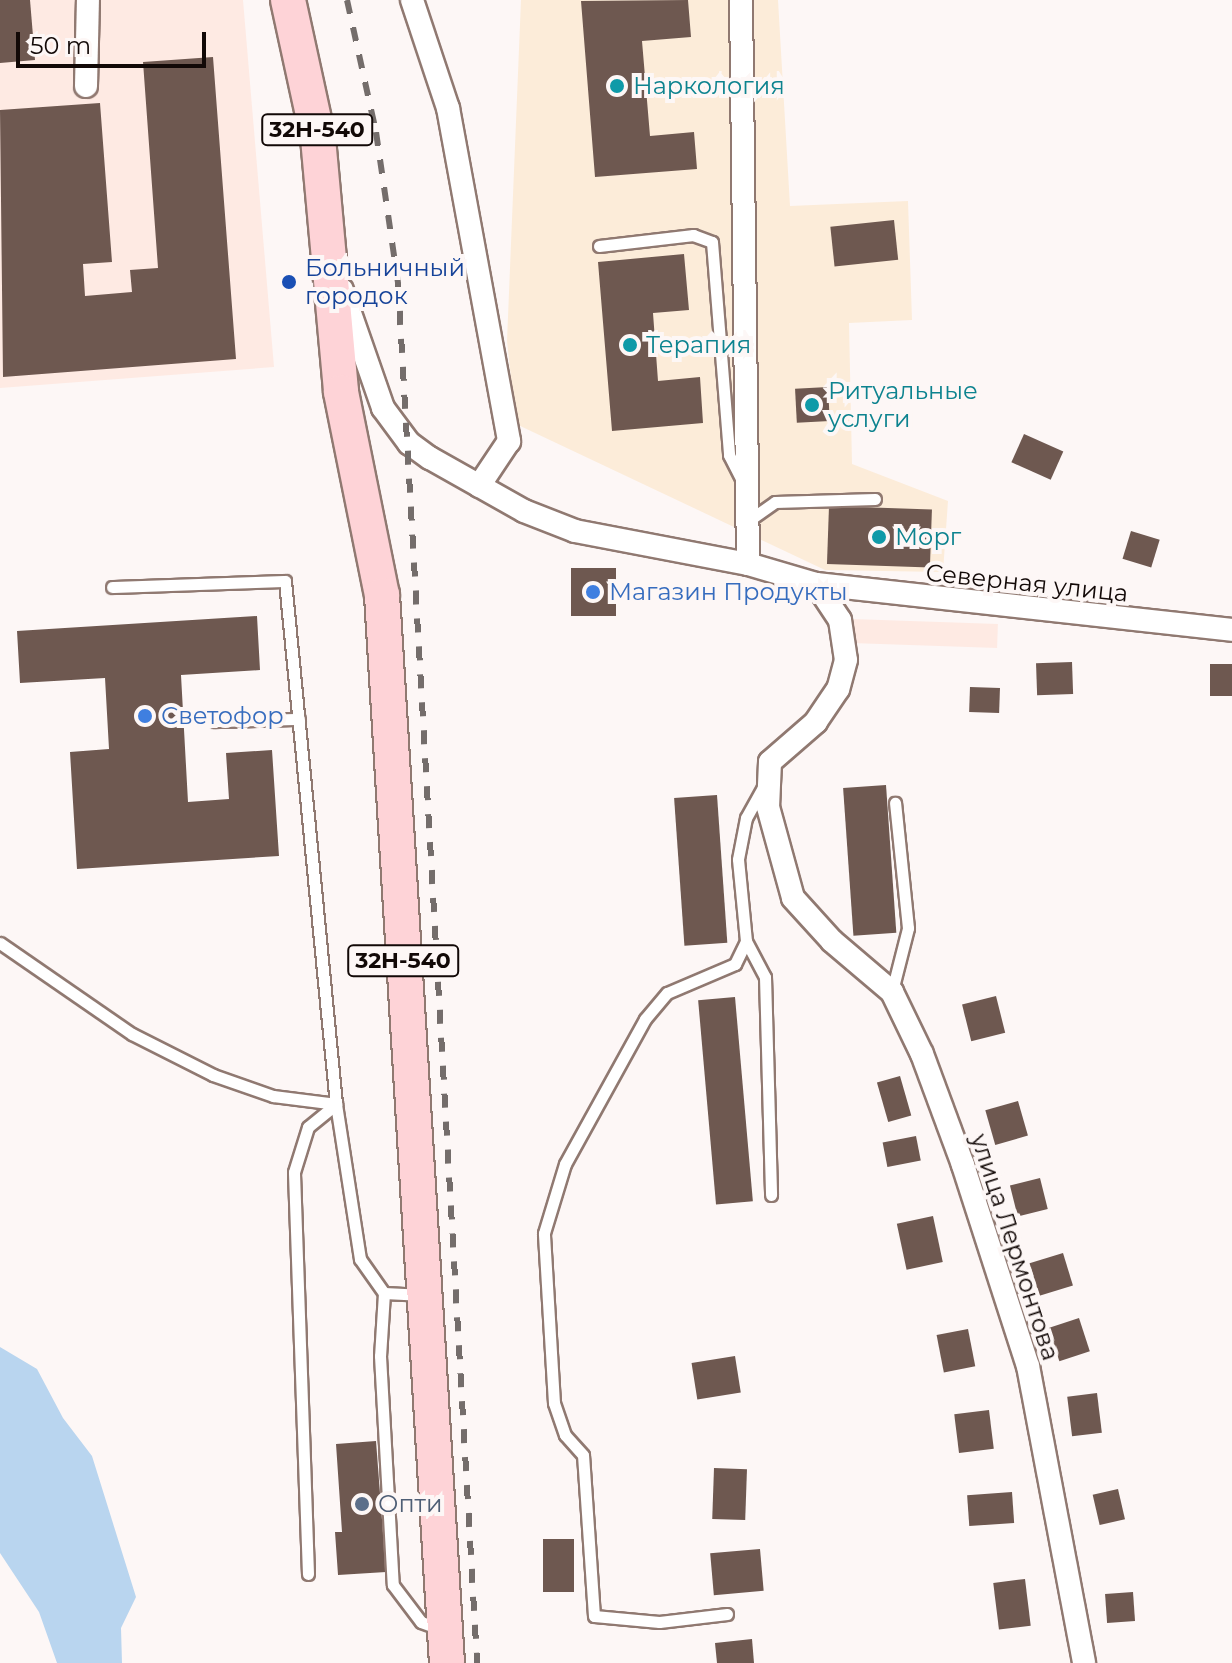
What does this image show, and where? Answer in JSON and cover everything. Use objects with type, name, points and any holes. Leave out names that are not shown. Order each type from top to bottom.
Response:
[{"type":"main road","name":"32Н-540","points":[[288,0],[318,138],[332,263],[341,392],[382,595],[421,1295],[445,1647]]},
{"type":"street","points":[[86,86],[88,0]]},
{"type":"street","points":[[412,0],[448,108],[509,441],[479,486]]},
{"type":"street","points":[[741,0],[748,564]]},
{"type":"street","name":"Северная улица","points":[[332,263],[383,408],[409,443],[479,486],[575,531],[748,564],[816,584],[1232,630]]},
{"type":"street","points":[[770,777],[770,762],[816,722],[838,689],[846,660],[840,620],[816,584]]},
{"type":"street","name":"улица Лермонтова","points":[[770,777],[768,807],[793,898],[832,941],[892,992],[922,1054],[963,1165],[1028,1366],[1084,1663]]},
{"type":"lane","points":[[599,246],[693,235],[712,242],[729,455],[747,493]]},
{"type":"lane","points":[[748,521],[775,502],[875,499]]},
{"type":"lane","points":[[112,587],[285,581],[336,1104],[360,1259],[384,1293],[380,1356],[393,1585],[445,1647]]},
{"type":"lane","points":[[215,721],[299,719]]},
{"type":"lane","points":[[770,777],[746,818],[738,859],[746,941],[765,977],[771,1195]]},
{"type":"lane","points":[[892,992],[908,928],[895,803]]},
{"type":"lane","points":[[727,1614],[659,1622],[615,1622],[594,1616],[583,1455],[565,1435],[554,1403],[544,1233],[565,1164],[645,1019],[667,993],[735,964],[746,941]]},
{"type":"lane","points":[[0,943],[132,1034],[213,1075],[273,1096],[336,1104]]},
{"type":"lane","points":[[308,1574],[294,1172],[308,1127],[336,1104]]},
{"type":"lane","points":[[384,1293],[421,1295]]},
{"type":"shaded area","points":[[0,0],[243,0],[274,367],[0,388]]},
{"type":"shaded area","points":[[521,0],[778,0],[790,206],[908,201],[912,320],[849,323],[852,464],[948,501],[943,572],[825,570],[516,424],[507,341]]},
{"type":"shaded area","points":[[852,619],[998,624],[997,648],[851,643]]},
{"type":"water","points":[[0,1347],[37,1369],[63,1418],[92,1456],[136,1597],[121,1628],[122,1663],[57,1663],[39,1612],[0,1553]]},
{"type":"building","points":[[0,0],[30,0],[35,60],[0,63]]},
{"type":"building","name":"Наркология","points":[[688,0],[691,37],[642,41],[650,136],[694,132],[697,169],[595,177],[581,1]]},
{"type":"building","points":[[213,57],[236,359],[3,377],[0,110],[100,103],[112,262],[83,264],[85,296],[132,292],[130,270],[158,268],[143,62]]},
{"type":"building","points":[[894,220],[898,260],[835,266],[830,227]]},
{"type":"building","name":"Терапия","points":[[684,254],[689,310],[653,313],[658,381],[700,377],[703,423],[612,431],[598,262]]},
{"type":"building","name":"Ритуальные услуги","points":[[828,387],[830,421],[797,423],[795,389]]},
{"type":"building","points":[[1024,434],[1063,451],[1051,480],[1011,462]]},
{"type":"building","name":"Морг","points":[[829,506],[932,510],[930,568],[827,564]]},
{"type":"building","points":[[1131,531],[1160,540],[1151,568],[1123,559]]},
{"type":"building","name":"Магазин Продукты","points":[[571,568],[616,568],[616,616],[571,616]]},
{"type":"building","name":"Светофор","points":[[257,616],[260,670],[181,675],[188,802],[229,799],[226,753],[272,750],[279,856],[77,869],[70,752],[109,749],[105,678],[20,683],[17,631]]},
{"type":"building","points":[[1072,662],[1073,694],[1037,695],[1036,663]]},
{"type":"building","points":[[1210,664],[1232,664],[1232,696],[1210,696]]},
{"type":"building","points":[[970,687],[1000,688],[999,713],[969,712]]},
{"type":"building","points":[[886,785],[896,933],[853,936],[843,788]]},
{"type":"building","points":[[717,795],[727,943],[684,946],[674,798]]},
{"type":"building","points":[[996,996],[1005,1033],[971,1041],[962,1004]]},
{"type":"building","points":[[735,997],[753,1201],[716,1204],[698,1000]]},
{"type":"building","points":[[900,1076],[911,1115],[888,1122],[877,1083]]},
{"type":"building","points":[[1018,1101],[1028,1136],[995,1145],[985,1110]]},
{"type":"building","points":[[916,1136],[921,1161],[887,1167],[883,1142]]},
{"type":"building","points":[[1040,1178],[1048,1209],[1018,1217],[1010,1185]]},
{"type":"building","points":[[933,1216],[943,1262],[907,1270],[897,1224]]},
{"type":"building","points":[[1063,1253],[1073,1286],[1039,1296],[1030,1263]]},
{"type":"building","points":[[1079,1318],[1090,1351],[1059,1361],[1049,1328]]},
{"type":"building","points":[[968,1329],[975,1366],[944,1372],[937,1335]]},
{"type":"building","points":[[735,1356],[741,1393],[697,1399],[692,1363]]},
{"type":"building","points":[[1097,1393],[1102,1433],[1072,1436],[1067,1397]]},
{"type":"building","points":[[989,1410],[994,1449],[959,1453],[954,1414]]},
{"type":"building","points":[[376,1441],[386,1572],[338,1575],[335,1532],[342,1532],[336,1444]]},
{"type":"building","points":[[714,1468],[747,1469],[745,1520],[712,1519]]},
{"type":"building","points":[[1118,1489],[1125,1519],[1100,1525],[1093,1495]]},
{"type":"building","points":[[1012,1492],[1014,1523],[969,1526],[967,1495]]},
{"type":"building","points":[[543,1539],[574,1539],[574,1592],[543,1592]]},
{"type":"building","points":[[760,1549],[764,1591],[714,1595],[710,1553]]},
{"type":"building","points":[[1025,1579],[1031,1626],[999,1630],[993,1583]]},
{"type":"building","points":[[1133,1592],[1135,1621],[1107,1623],[1105,1594]]},
{"type":"building","points":[[752,1639],[754,1663],[717,1663],[715,1643]]},
{"type":"railway","points":[[347,0],[376,132],[398,283],[477,1663]]},
{"type":"place","name":"Наркология","points":[[617,86]]},
{"type":"place","name":"Больничный городок","points":[[289,282]]},
{"type":"place","name":"Терапия","points":[[630,345]]},
{"type":"place","name":"Ритуальные услуги","points":[[812,405]]},
{"type":"place","name":"Морг","points":[[879,537]]},
{"type":"place","name":"Магазин Продукты","points":[[593,592]]},
{"type":"place","name":"Светофор","points":[[145,716]]},
{"type":"place","name":"Опти","points":[[362,1504]]}]
